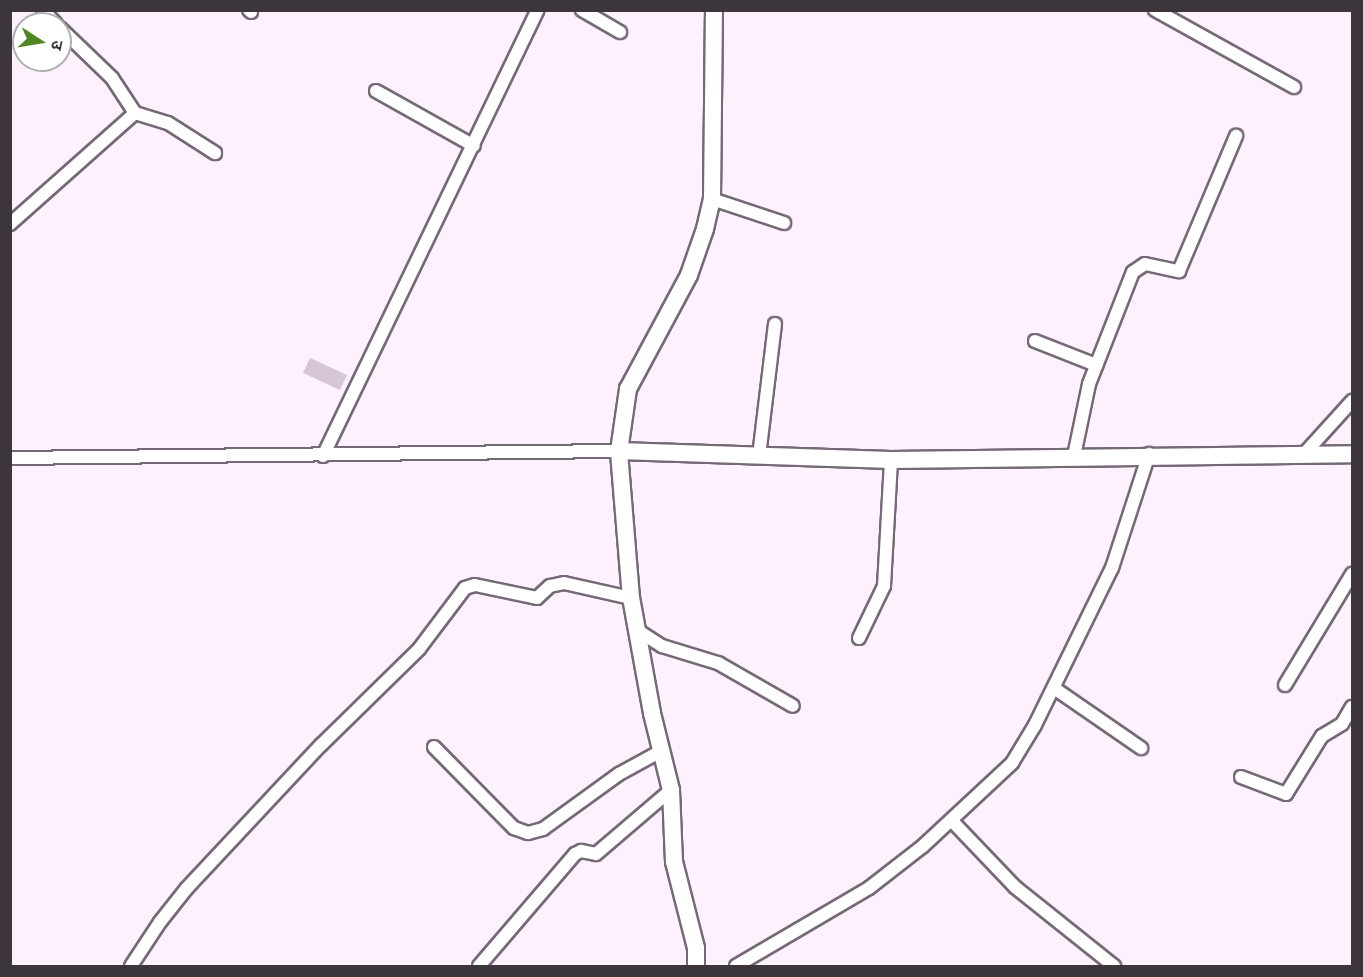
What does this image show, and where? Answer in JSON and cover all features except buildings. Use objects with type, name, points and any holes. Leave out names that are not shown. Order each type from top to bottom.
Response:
[{"type":"street","points":[[323,456],[538,10]]},
{"type":"street","points":[[582,10],[620,32]]},
{"type":"street","points":[[696,966],[696,948],[674,862],[671,790],[661,751],[631,598],[619,452],[628,389],[689,275],[712,199],[714,10]]},
{"type":"street","points":[[1155,10],[1294,87]]},
{"type":"street","points":[[72,40],[112,78],[135,113],[168,123],[215,153]]},
{"type":"street","points":[[376,91],[474,146]]},
{"type":"street","points":[[10,224],[135,113]]},
{"type":"street","points":[[1074,456],[1096,365],[1132,272],[1145,264],[1179,271],[1236,136]]},
{"type":"street","points":[[712,199],[784,223]]},
{"type":"street","points":[[759,456],[775,324]]},
{"type":"street","points":[[1035,341],[1096,365]]},
{"type":"street","points":[[1304,454],[1353,401]]},
{"type":"street","points":[[10,458],[619,452],[891,460],[1149,454],[1353,454]]},
{"type":"street","points":[[736,966],[869,888],[952,820],[1012,763],[1054,688],[1112,568],[1149,454]]},
{"type":"street","points":[[859,638],[884,586],[891,460]]},
{"type":"street","points":[[1285,685],[1353,574]]},
{"type":"street","points":[[132,966],[160,922],[187,888],[321,745],[419,649],[465,588],[476,585],[537,598],[550,586],[564,583],[631,598]]},
{"type":"street","points":[[636,630],[662,646],[718,663],[793,706]]},
{"type":"street","points":[[1054,688],[1141,748]]},
{"type":"street","points":[[1241,777],[1286,794],[1322,736],[1342,724],[1353,707]]},
{"type":"street","points":[[434,747],[514,828],[528,833],[567,814],[619,774],[661,751]]},
{"type":"street","points":[[479,966],[575,854],[581,851],[596,854],[671,790]]},
{"type":"street","points":[[952,820],[1015,887],[1114,966]]}]
